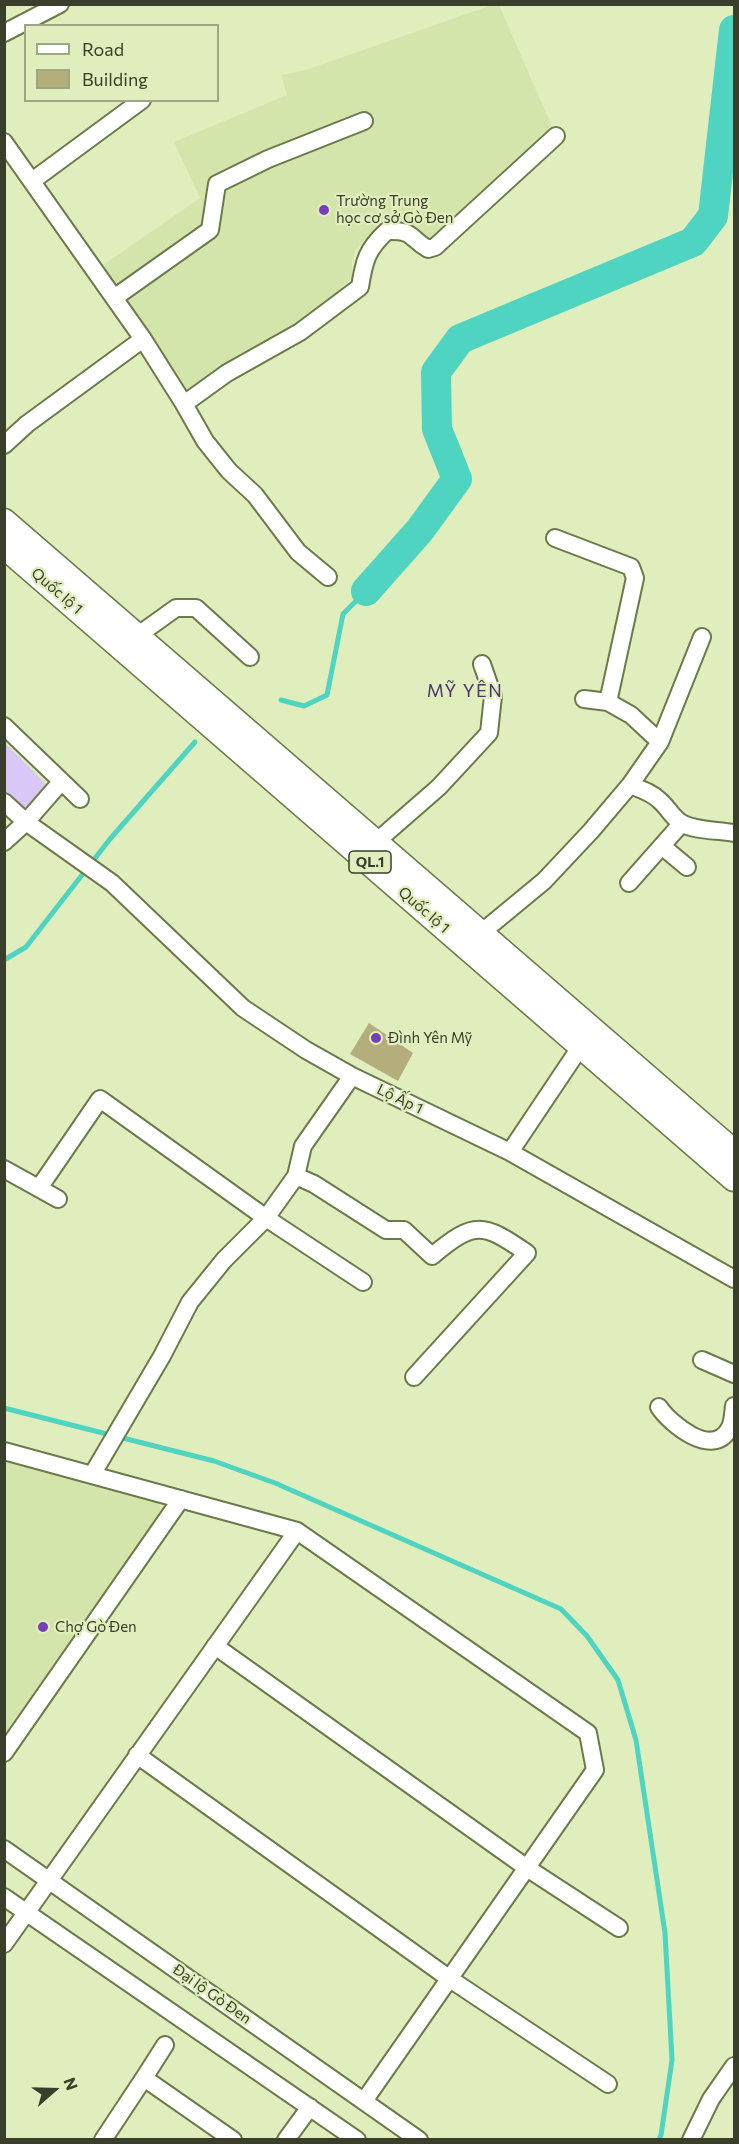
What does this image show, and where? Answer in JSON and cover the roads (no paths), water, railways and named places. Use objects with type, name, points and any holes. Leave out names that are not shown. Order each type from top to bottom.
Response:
[{"type":"highway","name":"Quốc lộ 1","points":[[4,521],[735,1152]]},
{"type":"highway","name":"Quốc lộ 1","points":[[4,546],[735,1179]]},
{"type":"street","points":[[4,33],[60,4]]},
{"type":"street","points":[[32,181],[139,102]]},
{"type":"street","points":[[114,298],[210,230],[217,184],[268,159],[364,121]]},
{"type":"street","points":[[184,404],[227,373],[300,332],[360,287],[364,260],[376,241],[387,231],[401,230],[412,234],[419,244],[428,249],[435,247],[556,136]]},
{"type":"street","points":[[4,142],[143,339],[205,441],[229,471],[255,495],[298,552],[328,576]]},
{"type":"street","points":[[4,445],[27,424],[143,339]]},
{"type":"street","points":[[555,538],[631,567],[635,578],[608,702]]},
{"type":"street","points":[[137,636],[176,608],[196,608],[250,657]]},
{"type":"street","points":[[481,933],[544,881],[591,831],[630,784],[660,742],[702,637]]},
{"type":"street","points":[[376,842],[439,787],[489,733],[493,696],[482,664]]},
{"type":"street","points":[[584,699],[608,702],[632,716],[660,742]]},
{"type":"street","points":[[4,726],[80,799]]},
{"type":"street","points":[[4,842],[26,822],[61,782]]},
{"type":"street","points":[[630,784],[660,801],[669,813],[682,823],[735,833]]},
{"type":"street","name":"Lộ Ấp 1","points":[[4,802],[26,822],[112,883],[243,1008],[306,1050],[352,1076],[510,1152],[735,1279]]},
{"type":"street","points":[[629,883],[682,823]]},
{"type":"street","points":[[663,847],[687,867]]},
{"type":"street","points":[[510,1152],[581,1046]]},
{"type":"street","points":[[92,1474],[162,1356],[190,1302],[224,1260],[266,1218],[296,1176],[303,1146],[352,1076]]},
{"type":"street","points":[[39,1188],[100,1099],[266,1218],[363,1282]]},
{"type":"street","points":[[4,1169],[58,1199]]},
{"type":"street","points":[[296,1176],[314,1184],[386,1230],[404,1230],[432,1256],[470,1231],[480,1228],[500,1235],[527,1253],[414,1377]]},
{"type":"street","points":[[702,1360],[735,1374]]},
{"type":"street","points":[[659,1407],[676,1428],[700,1439],[713,1440],[723,1437],[730,1429],[735,1406]]},
{"type":"street","points":[[4,1450],[297,1531],[588,1733],[595,1770],[364,2101]]},
{"type":"street","points":[[4,1753],[181,1499]]},
{"type":"street","points":[[4,1944],[297,1531]]},
{"type":"street","points":[[214,1646],[527,1868],[619,1928]]},
{"type":"street","points":[[137,1755],[450,1979],[608,2084]]},
{"type":"street","name":"Đại lộ Gò Đen","points":[[4,1849],[419,2139]]},
{"type":"street","points":[[4,1897],[357,2139]]},
{"type":"street","points":[[103,2139],[165,2045]]},
{"type":"street","points":[[697,2137],[711,2099],[735,2066]]},
{"type":"street","points":[[144,2078],[233,2139]]},
{"type":"street","points":[[286,2139],[310,2107]]},
{"type":"waterway","points":[[366,591],[420,530],[457,479],[437,429],[436,372],[460,339],[693,242],[713,216],[734,30]]},
{"type":"waterway","points":[[281,700],[304,706],[327,695],[343,614],[366,591]]},
{"type":"waterway","points":[[4,960],[26,947],[110,839],[195,742]]},
{"type":"waterway","points":[[4,1408],[214,1461],[275,1483],[561,1609],[587,1636],[618,1680],[636,1740],[665,1933],[672,2060],[659,2140]]},
{"type":"place","name":"Trường Trung học cơ sở Gò Đen","points":[[324,210]]},
{"type":"place","name":"Đình Yên Mỹ","points":[[376,1038]]},
{"type":"place","name":"Chợ Gò Đen","points":[[43,1627]]},
{"type":"district","name":"MỸ YÊN","points":[[465,691]]}]
